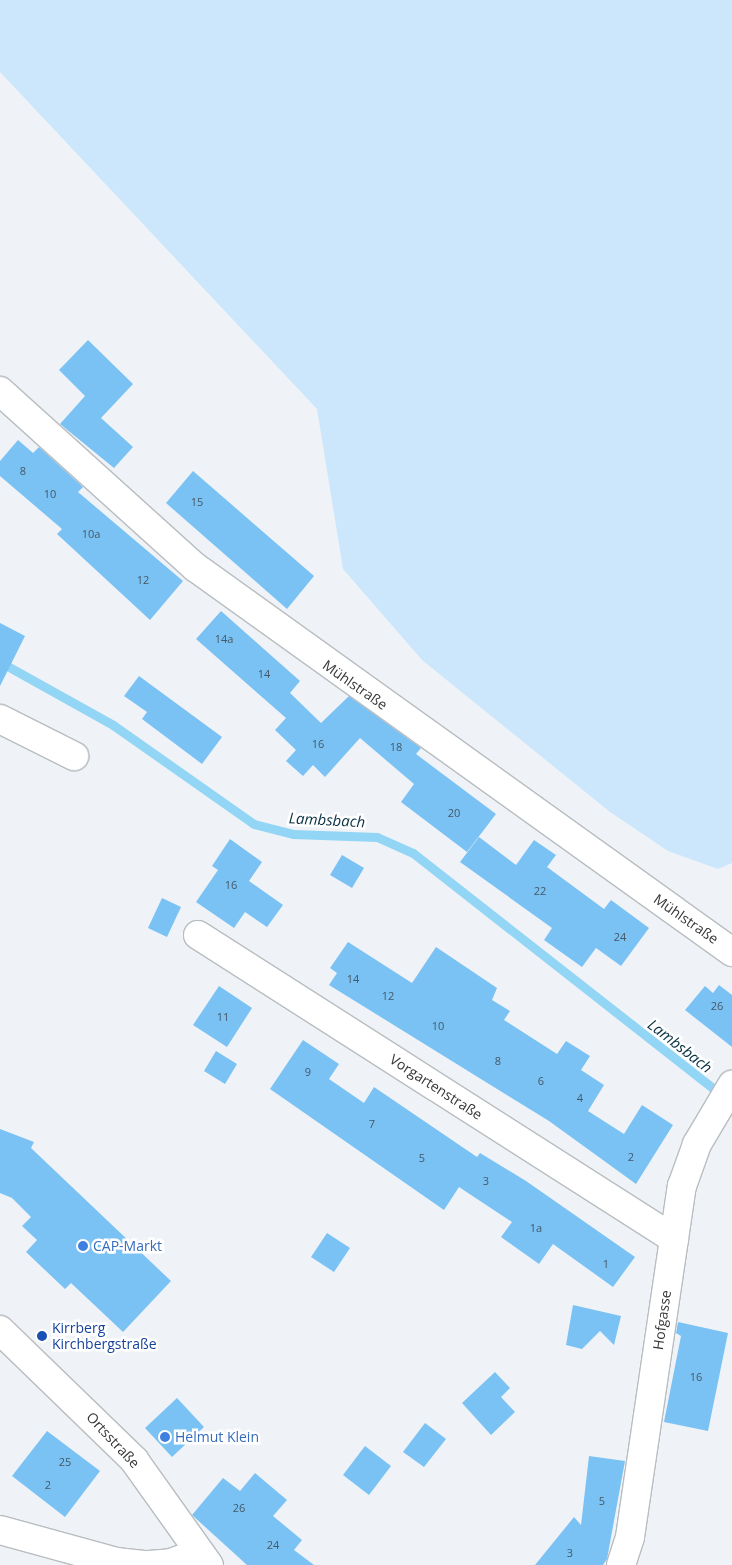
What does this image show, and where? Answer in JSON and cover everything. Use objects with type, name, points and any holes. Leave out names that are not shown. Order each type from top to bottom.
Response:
[{"type":"street","name":"Mühlstraße","points":[[0,391],[210,579],[732,952]]},
{"type":"street","points":[[0,719],[74,756]]},
{"type":"street","name":"Vorgartenstraße","points":[[198,936],[674,1239]]},
{"type":"street","name":"Hofgasse","points":[[621,1565],[630,1537],[682,1186],[713,1115],[731,1087]]},
{"type":"street","name":"Ortsstraße","points":[[0,1330],[134,1460],[204,1559]]},
{"type":"street","points":[[0,1530],[116,1562],[144,1565]]},
{"type":"street","points":[[149,1565],[204,1559]]},
{"type":"shaded area","points":[[0,0],[732,0],[732,863],[718,869],[668,851],[610,812],[422,660],[343,569],[317,409],[0,72]]},
{"type":"building","points":[[88,340],[133,384],[101,418],[133,447],[114,468],[60,424],[85,396],[59,370]]},
{"type":"building","points":[[18,440],[33,453],[39,447],[83,487],[78,492],[183,581],[150,620],[57,534],[62,529],[0,476],[0,461]]},
{"type":"building","points":[[193,471],[314,576],[287,609],[166,503]]},
{"type":"building","points":[[221,611],[300,681],[290,693],[321,723],[349,696],[421,748],[416,754],[496,814],[467,852],[401,802],[414,784],[360,738],[325,777],[313,765],[303,776],[286,761],[296,750],[275,730],[286,718],[196,639]]},
{"type":"building","points":[[0,623],[25,636],[0,686]]},
{"type":"building","points":[[139,676],[222,737],[202,764],[142,719],[147,712],[124,696]]},
{"type":"building","points":[[479,837],[516,865],[534,840],[556,855],[547,867],[604,909],[611,900],[649,928],[621,966],[596,948],[582,967],[544,940],[552,928],[460,862]]},
{"type":"building","points":[[230,839],[262,862],[249,881],[283,905],[267,927],[245,912],[234,928],[196,902],[218,870],[212,866]]},
{"type":"building","points":[[342,855],[364,868],[352,888],[330,875]]},
{"type":"building","points":[[162,898],[181,907],[167,937],[148,928]]},
{"type":"building","points":[[348,942],[412,983],[436,947],[497,988],[492,1000],[510,1011],[504,1020],[557,1054],[566,1041],[590,1056],[581,1070],[604,1085],[588,1111],[624,1134],[642,1105],[673,1125],[636,1184],[549,1121],[329,985],[337,973],[330,968]]},
{"type":"building","points":[[719,985],[732,995],[732,1047],[685,1010],[705,986],[713,993]]},
{"type":"building","points":[[219,986],[252,1008],[227,1047],[193,1025]]},
{"type":"building","points":[[303,1040],[339,1064],[329,1079],[364,1103],[374,1087],[477,1157],[480,1153],[526,1181],[635,1257],[613,1287],[553,1244],[539,1264],[501,1237],[512,1222],[459,1187],[444,1210],[270,1089]]},
{"type":"building","points":[[216,1051],[237,1064],[225,1084],[204,1071]]},
{"type":"building","name":"CAP-Markt","points":[[0,1129],[34,1142],[31,1148],[171,1281],[123,1332],[71,1283],[65,1289],[26,1252],[37,1240],[22,1226],[31,1217],[12,1198],[0,1193]]},
{"type":"building","points":[[327,1233],[350,1248],[334,1272],[311,1257]]},
{"type":"building","points":[[573,1305],[621,1316],[614,1345],[600,1331],[582,1349],[566,1345]]},
{"type":"building","points":[[678,1322],[728,1333],[708,1431],[664,1422],[681,1336],[676,1333]]},
{"type":"building","points":[[495,1372],[510,1388],[501,1397],[515,1412],[491,1435],[462,1403]]},
{"type":"building","points":[[177,1398],[204,1427],[172,1457],[145,1428]]},
{"type":"building","points":[[425,1423],[446,1439],[424,1467],[403,1452]]},
{"type":"building","points":[[47,1431],[100,1471],[65,1517],[12,1476]]},
{"type":"building","points":[[365,1446],[391,1466],[369,1495],[343,1475]]},
{"type":"building","points":[[589,1456],[625,1461],[607,1559],[603,1565],[535,1565],[574,1517],[581,1525]]},
{"type":"building","points":[[255,1473],[287,1500],[273,1516],[302,1540],[294,1550],[314,1565],[247,1565],[192,1515],[223,1478],[240,1491]]},
{"type":"waterway","name":"Lambsbach","points":[[0,662],[113,725],[254,824],[293,834],[377,837],[413,853],[723,1096]]},
{"type":"place","name":"CAP-Markt","points":[[83,1246]]},
{"type":"place","name":"Kirrberg Kirchbergstraße","points":[[42,1336]]},
{"type":"place","name":"Helmut Klein","points":[[165,1437]]}]
